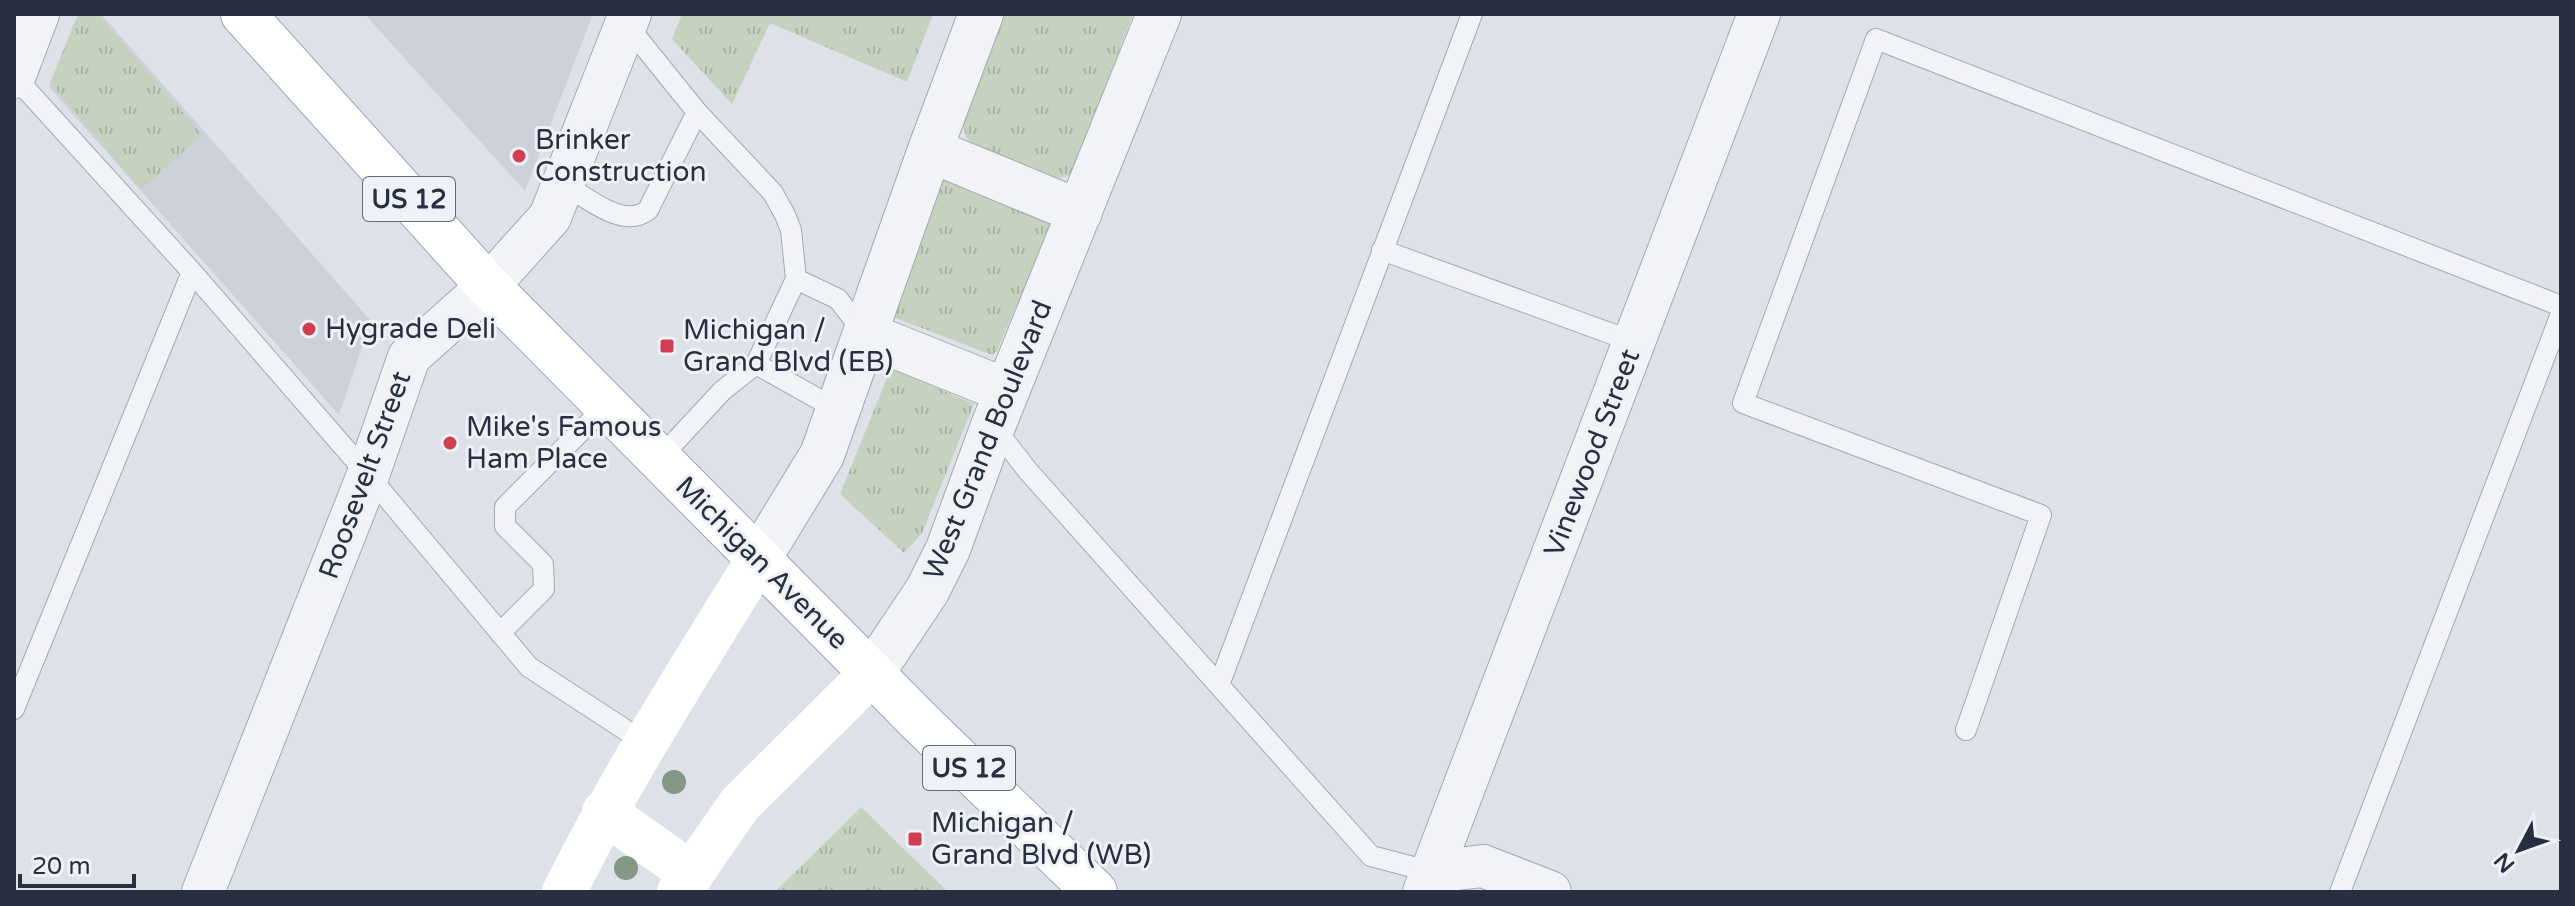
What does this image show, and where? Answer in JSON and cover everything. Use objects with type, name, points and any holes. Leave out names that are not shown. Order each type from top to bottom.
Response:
[{"type":"main road","name":"Michigan Avenue","points":[[243,14],[488,286],[872,673],[1095,892]]},
{"type":"main road","points":[[564,892],[644,742],[759,558]]},
{"type":"main road","name":"West Grand Boulevard","points":[[686,883],[740,804],[872,673]]},
{"type":"main road","points":[[604,812],[686,883]]},
{"type":"street","points":[[14,76],[38,14]]},
{"type":"street","points":[[759,558],[822,455],[981,14]]},
{"type":"street","name":"West Grand Boulevard","points":[[872,673],[927,591],[948,549],[1000,408],[1159,14]]},
{"type":"street","name":"Vinewood Street","points":[[1428,882],[1759,14]]},
{"type":"street","name":"Roosevelt Street","points":[[203,892],[368,475],[409,357],[488,286],[550,217],[628,19]]},
{"type":"street","points":[[930,150],[1080,212]]},
{"type":"street","points":[[865,334],[1000,408]]},
{"type":"street","points":[[1428,882],[1483,866],[1550,892]]},
{"type":"lane","points":[[1219,685],[1472,14]]},
{"type":"lane","points":[[628,19],[697,112],[773,193],[791,230],[796,279],[756,364],[722,391],[659,459]]},
{"type":"lane","points":[[1966,730],[2041,515],[1743,403],[1876,39],[2561,306]]},
{"type":"lane","points":[[14,76],[192,272],[529,667],[644,742]]},
{"type":"lane","points":[[563,184],[622,217],[640,216],[648,210],[697,112]]},
{"type":"lane","points":[[1382,250],[1634,342]]},
{"type":"lane","points":[[14,709],[192,272]]},
{"type":"lane","points":[[796,279],[838,299],[865,334]]},
{"type":"lane","points":[[2340,892],[2561,314]]},
{"type":"lane","points":[[756,364],[838,410]]},
{"type":"lane","points":[[500,633],[544,589],[543,564],[505,526],[505,507],[606,406]]},
{"type":"lane","points":[[1000,408],[1028,471],[1371,856],[1428,882]]},
{"type":"shaded area","points":[[79,14],[101,14],[371,321],[339,415],[49,87]]},
{"type":"shaded area","points":[[365,14],[593,14],[525,191],[378,29]]},
{"type":"green space","points":[[78,14],[98,14],[202,135],[141,190],[50,83]]},
{"type":"green space","points":[[682,14],[933,14],[907,82],[770,23],[732,104],[672,39]]},
{"type":"green space","points":[[1005,14],[1133,14],[1070,175],[1058,179],[971,143],[966,137],[963,124]]},
{"type":"green space","points":[[944,174],[1050,216],[1051,225],[997,351],[992,355],[893,317]]},
{"type":"green space","points":[[891,368],[974,404],[922,533],[904,553],[840,494]]},
{"type":"green space","points":[[861,807],[948,892],[775,892]]},
{"type":"place","name":"Brinker Construction","points":[[519,156]]},
{"type":"place","name":"Hygrade Deli","points":[[309,329]]},
{"type":"place","name":"Michigan / Grand Blvd (EB)","points":[[667,346]]},
{"type":"place","name":"Mike's Famous Ham Place","points":[[450,443]]},
{"type":"place","name":"Michigan / Grand Blvd (WB)","points":[[915,839]]}]
